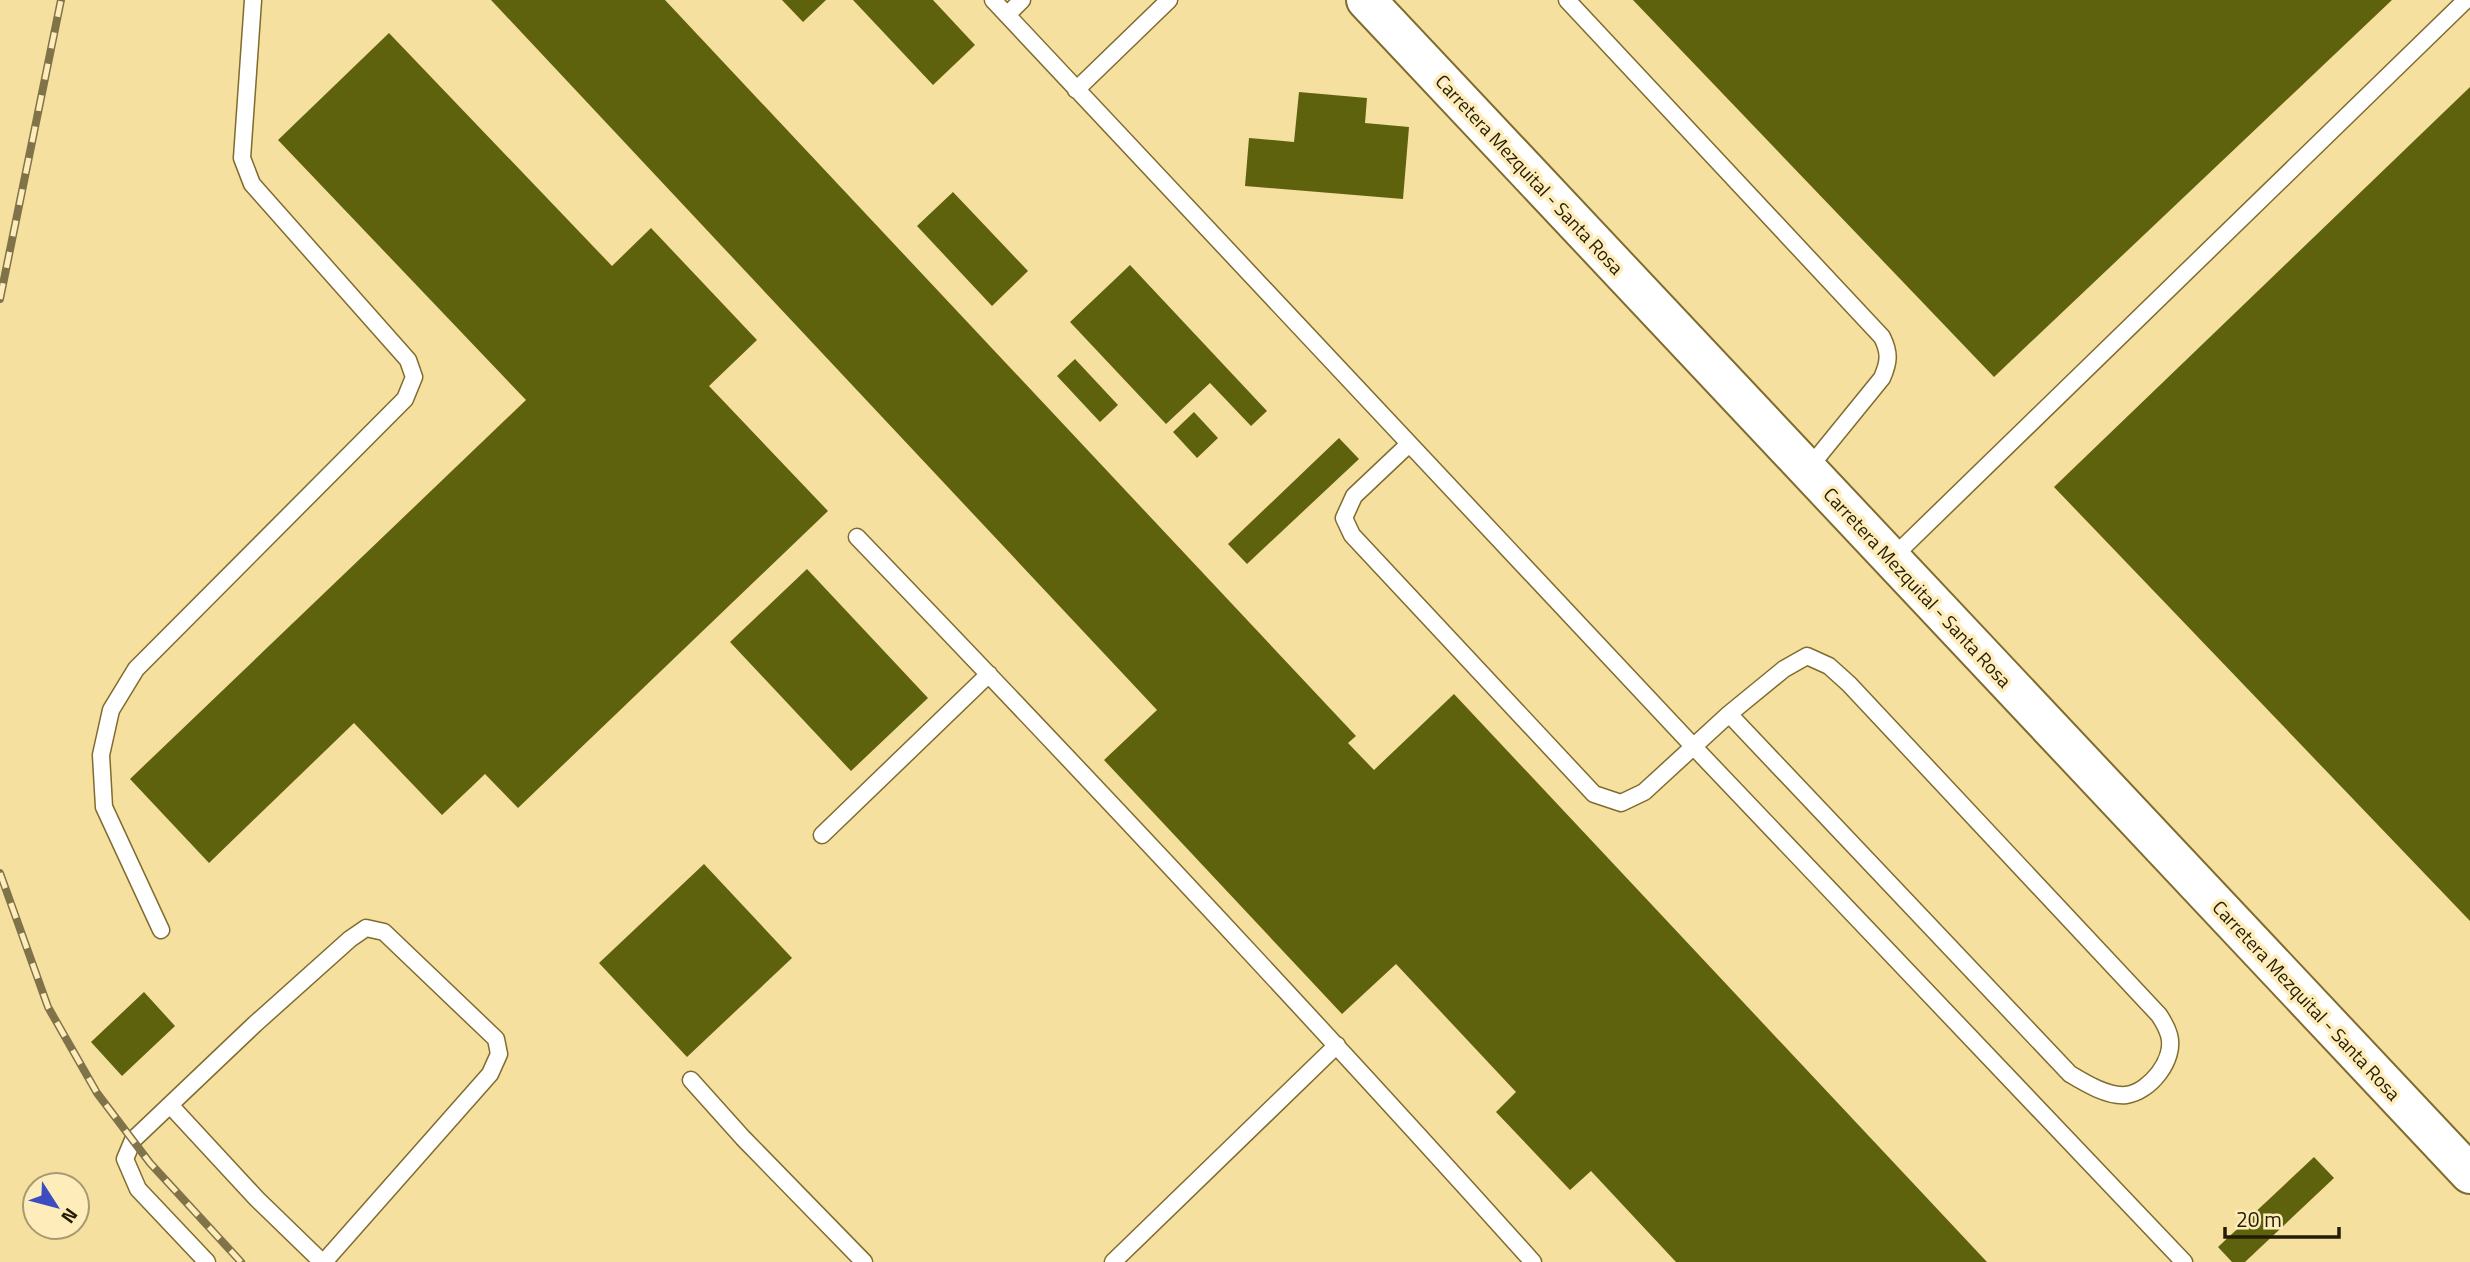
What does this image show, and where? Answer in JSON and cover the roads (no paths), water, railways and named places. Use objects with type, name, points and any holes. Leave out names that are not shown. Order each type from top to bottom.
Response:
[{"type":"main road","name":"Carretera Mezquital - Santa Rosa","points":[[1366,0],[2470,1174]]},
{"type":"lane","points":[[161,930],[104,807],[102,755],[111,710],[136,669],[405,399],[414,377],[408,360],[253,184],[242,158],[253,0]]},
{"type":"lane","points":[[993,0],[1693,747],[2184,1262]]},
{"type":"lane","points":[[1007,15],[1022,0]]},
{"type":"lane","points":[[1076,90],[1169,0]]},
{"type":"lane","points":[[1567,0],[1882,337],[1888,350],[1888,364],[1882,378],[1808,469]]},
{"type":"lane","points":[[1892,558],[2466,0]]},
{"type":"lane","points":[[1409,444],[1354,496],[1344,518],[1352,535],[1594,794],[1621,803],[1644,792],[1729,714],[1784,668],[1807,656],[1829,666],[1849,684],[2160,1015],[2170,1037],[2168,1062],[2144,1087],[2125,1095],[2095,1089],[2070,1074],[1729,714]]},
{"type":"lane","points":[[857,537],[1337,1045],[1533,1262]]},
{"type":"lane","points":[[822,835],[989,674]]},
{"type":"lane","points":[[170,1105],[257,1199],[323,1262],[490,1074],[499,1054],[496,1039],[384,932],[366,928],[350,939],[274,1007],[170,1105],[133,1140],[125,1159],[138,1189],[207,1262]]},
{"type":"lane","points":[[1113,1262],[1337,1045]]},
{"type":"lane","points":[[691,1080],[743,1138],[864,1262]]},
{"type":"railway","points":[[0,299],[61,0]]},
{"type":"railway","points":[[0,873],[48,1007],[97,1093],[150,1163],[241,1262]]}]
